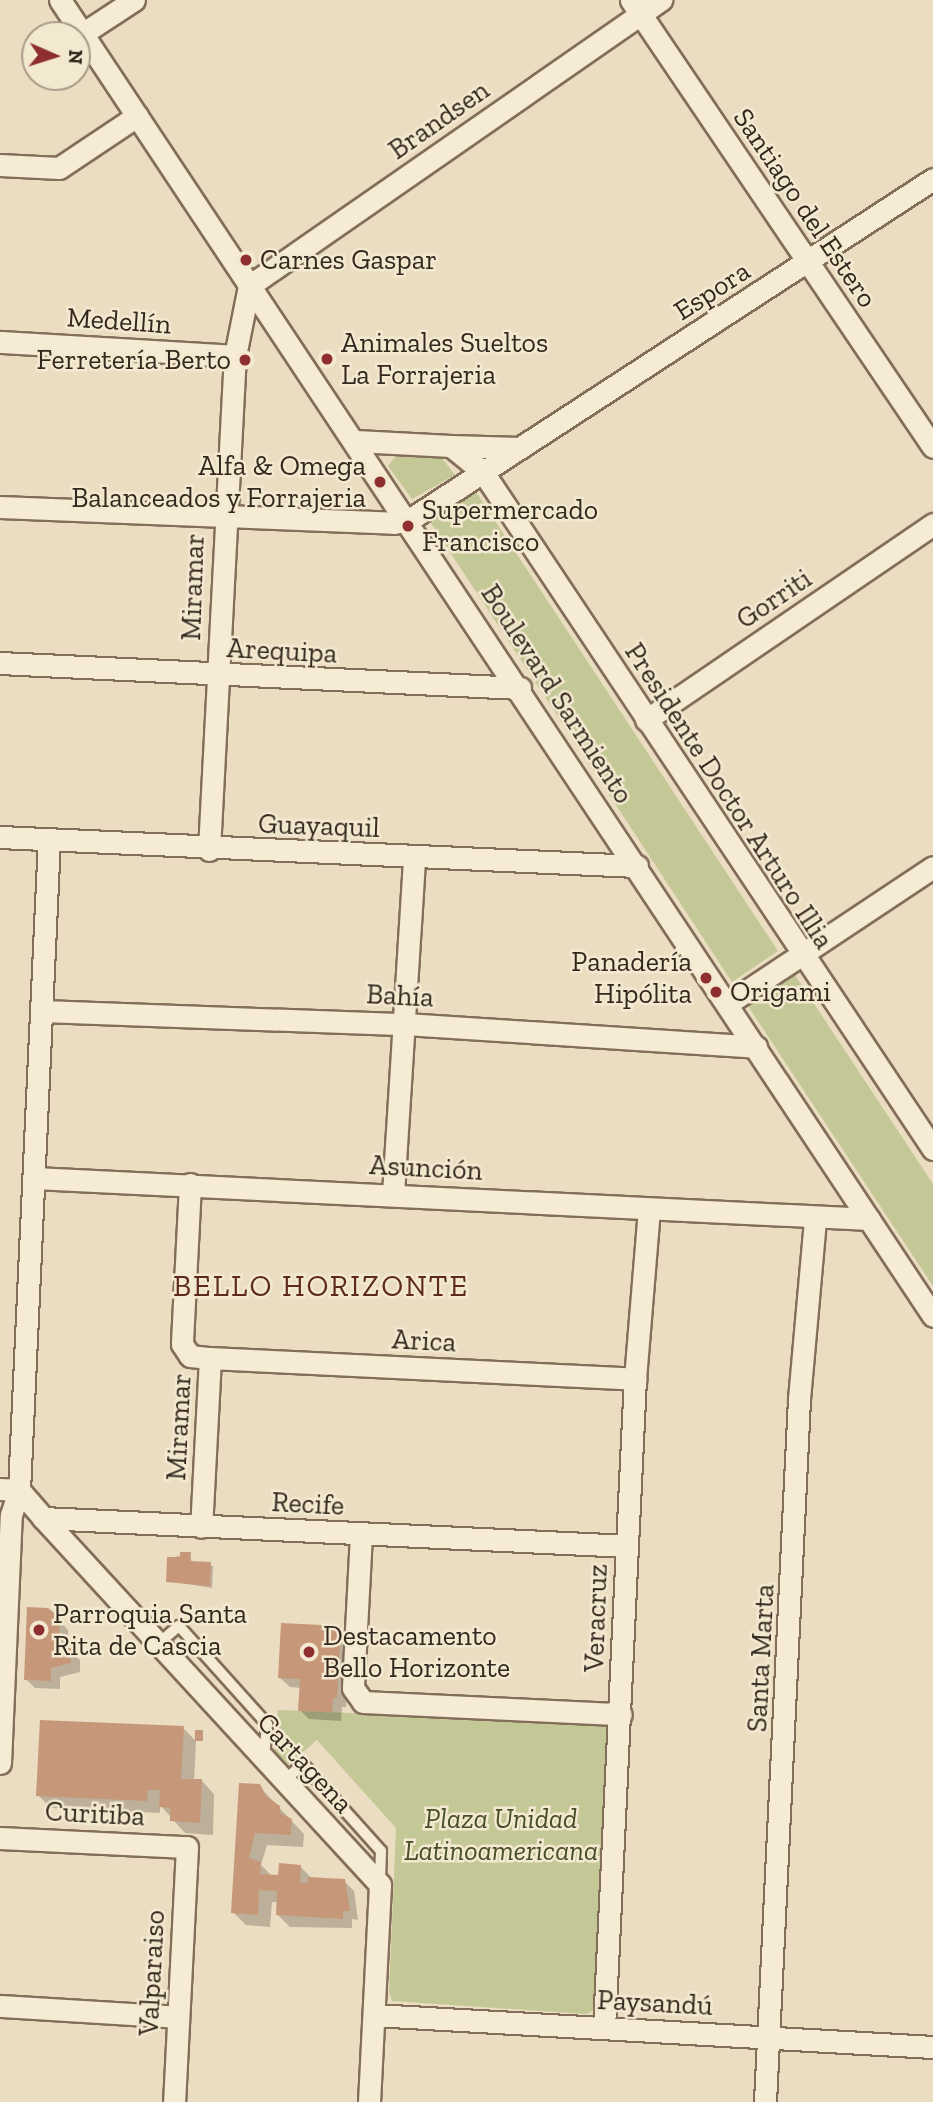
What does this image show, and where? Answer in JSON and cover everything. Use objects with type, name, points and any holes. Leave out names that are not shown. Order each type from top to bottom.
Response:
[{"type":"street","name":"Boulevard Sarmiento","points":[[60,0],[74,21]]},
{"type":"street","points":[[91,28],[134,0]]},
{"type":"street","name":"Brandsen","points":[[249,286],[635,7],[661,0]]},
{"type":"street","name":"Santiago del Estero","points":[[635,7],[933,447]]},
{"type":"street","name":"Boulevard Sarmiento","points":[[91,47],[249,286],[409,520],[933,1316]]},
{"type":"street","points":[[0,165],[59,168],[137,116]]},
{"type":"street","name":"Espora","points":[[409,520],[933,179]]},
{"type":"street","name":"Miramar","points":[[208,850],[223,516],[235,356],[249,286]]},
{"type":"street","name":"Medellín","points":[[0,342],[235,356]]},
{"type":"street","points":[[356,441],[520,447]]},
{"type":"street","name":"Presidente Doctor Arturo Illia","points":[[451,446],[482,472],[800,955],[933,1149]]},
{"type":"street","points":[[0,508],[394,523],[409,520]]},
{"type":"street","name":"Gorriti","points":[[646,720],[933,524]]},
{"type":"street","name":"Arequipa","points":[[0,663],[217,676],[520,688]]},
{"type":"street","name":"Guayaquil","points":[[0,838],[208,850],[637,866]]},
{"type":"street","points":[[0,1763],[10,1490],[34,1178],[49,840]]},
{"type":"street","points":[[393,1194],[414,858]]},
{"type":"street","points":[[727,1004],[933,867]]},
{"type":"street","name":"Bahía","points":[[42,1011],[405,1024],[756,1047]]},
{"type":"street","name":"Asunción","points":[[34,1178],[869,1219]]},
{"type":"street","name":"Miramar","points":[[190,1184],[182,1344],[190,1356],[210,1358],[201,1527]]},
{"type":"street","name":"Veracruz","points":[[604,2028],[635,1379],[649,1210]]},
{"type":"street","name":"Santa Marta","points":[[765,2102],[799,1399],[815,1218]]},
{"type":"street","name":"Arica","points":[[210,1358],[635,1379]]},
{"type":"street","points":[[10,1490],[43,1518]]},
{"type":"street","name":"Recife","points":[[43,1518],[627,1546]]},
{"type":"street","name":"Cartagena","points":[[43,1518],[380,1885],[369,2102]]},
{"type":"street","points":[[361,1534],[353,1688],[363,1702],[621,1714]]},
{"type":"street","name":"Curitiba","points":[[0,1838],[187,1847]]},
{"type":"street","name":"Valparaiso","points":[[174,2102],[187,1847]]},
{"type":"street","points":[[0,2006],[178,2017]]},
{"type":"street","name":"Paysandú","points":[[374,2015],[933,2047]]},
{"type":"green space","points":[[396,456],[442,458],[455,475],[412,499],[388,466]]},
{"type":"green space","points":[[474,489],[778,951],[732,982],[429,520]]},
{"type":"green space","points":[[795,975],[933,1184],[933,1286],[748,1006]]},
{"type":"green space","points":[[173,1644],[258,1734],[258,1737]]},
{"type":"green space","name":"Plaza Unidad Latinoamericana","points":[[278,1710],[608,1724],[594,2010],[586,2014],[392,2001],[389,1992],[396,1828],[317,1740],[286,1767],[274,1754]]},
{"type":"building","points":[[180,1552],[191,1552],[190,1561],[211,1562],[210,1586],[166,1582],[167,1557],[180,1557]]},
{"type":"building","points":[[27,1607],[48,1608],[60,1618],[58,1648],[71,1648],[71,1663],[51,1668],[51,1681],[24,1680]]},
{"type":"building","name":"Destacamento Bello Horizonte","points":[[281,1623],[341,1626],[337,1698],[333,1698],[332,1712],[298,1711],[300,1679],[278,1678]]},
{"type":"building","points":[[40,1720],[184,1726],[181,1779],[202,1779],[200,1823],[170,1821],[170,1808],[159,1807],[160,1790],[148,1790],[147,1801],[36,1796]]},
{"type":"building","points":[[195,1730],[203,1730],[203,1741],[195,1741]]},
{"type":"building","points":[[239,1783],[260,1784],[266,1796],[280,1806],[280,1813],[292,1819],[291,1835],[255,1833],[249,1858],[261,1862],[260,1874],[278,1875],[279,1863],[301,1865],[300,1883],[308,1883],[308,1877],[345,1879],[350,1911],[343,1911],[343,1919],[276,1915],[277,1891],[259,1890],[258,1915],[231,1913]]},
{"type":"place","name":"Carnes Gaspar","points":[[246,260]]},
{"type":"place","name":"Animales Sueltos La Forrajeria","points":[[327,359]]},
{"type":"place","name":"Ferretería Berto","points":[[245,360]]},
{"type":"place","name":"Alfa & Omega Balanceados y Forrajeria","points":[[380,482]]},
{"type":"place","name":"Supermercado Francisco","points":[[408,526]]},
{"type":"place","name":"Panadería Hipólita","points":[[706,978]]},
{"type":"place","name":"Origami","points":[[716,992]]},
{"type":"place","name":"Parroquia Santa Rita de Cascia","points":[[39,1630]]},
{"type":"place","name":"Destacamento Bello Horizonte","points":[[309,1652]]},
{"type":"district","name":"BELLO HORIZONTE","points":[[321,1286]]}]
